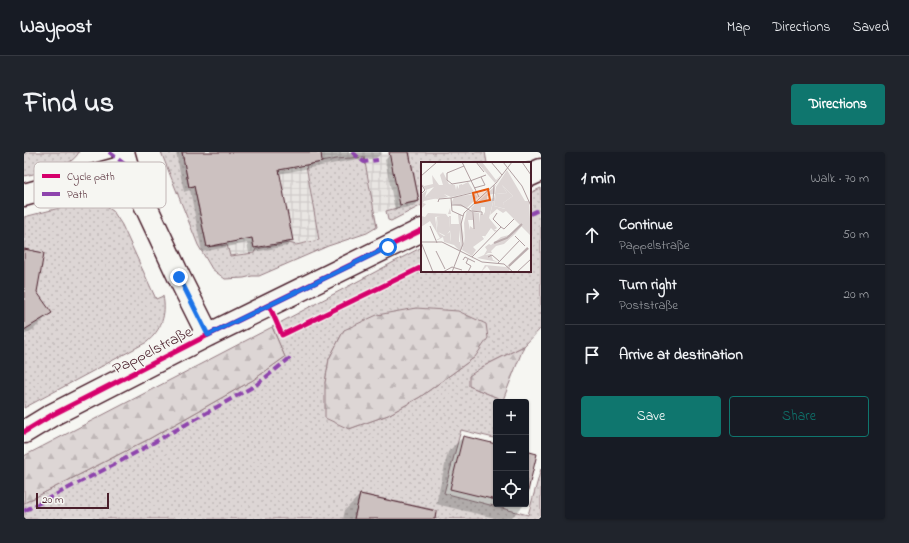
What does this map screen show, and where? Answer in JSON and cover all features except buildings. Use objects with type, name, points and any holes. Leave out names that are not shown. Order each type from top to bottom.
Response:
[{"type":"street","points":[[531,175],[541,170]]},
{"type":"street","points":[[24,195],[34,191]]},
{"type":"street","points":[[147,208],[179,277],[208,335]]},
{"type":"street","name":"Pappelstraße","points":[[24,432],[52,415],[208,335],[421,230]]},
{"type":"shaded area","points":[[182,152],[382,152],[383,154],[409,152],[419,201],[400,205],[401,207],[386,211],[374,212],[364,157],[306,165],[319,240],[229,256],[207,247],[195,186],[189,187]]},
{"type":"green space","points":[[24,152],[79,152],[75,158],[69,162],[34,162],[34,174],[24,176]]},
{"type":"green space","points":[[161,152],[182,152],[189,187],[194,186],[207,247],[227,245],[230,256],[254,253],[256,249],[289,243],[296,245],[319,240],[306,165],[336,159],[364,157],[377,227],[367,233],[328,246],[259,276],[225,279],[212,269],[198,245]]},
{"type":"green space","points":[[409,152],[485,152],[487,162],[421,162],[421,206],[391,221],[388,220],[386,211],[400,207],[400,205],[419,201]]},
{"type":"green space","points":[[541,188],[541,328],[524,346],[482,367],[469,386],[501,399],[493,399],[493,438],[461,430],[444,493],[528,515],[541,469],[541,519],[432,519],[434,510],[360,494],[354,519],[24,519],[24,503],[147,440],[253,380],[285,357],[272,327],[421,248],[421,272],[531,272],[531,193]],"holes":[[[344,330],[475,357],[420,397],[388,415],[349,429],[325,383],[329,359]]]},
{"type":"green space","points":[[59,208],[108,208],[113,211],[122,225],[156,299],[163,296],[164,310],[162,322],[147,342],[24,408],[24,328],[27,279],[43,253],[24,249],[24,217]]},
{"type":"green space","points":[[416,308],[458,311],[486,324],[488,338],[475,357],[420,397],[388,415],[349,429],[325,418],[325,383],[329,359],[344,330],[377,315]]},
{"type":"green space","points":[[272,327],[285,357],[253,380],[147,440],[24,503],[24,456]]},
{"type":"green space","points":[[524,346],[503,399],[469,386],[469,376],[482,367]]},
{"type":"marked path","points":[[109,152],[122,162]]},
{"type":"marked path","points":[[352,152],[364,162],[378,160]]},
{"type":"marked path","points":[[531,214],[541,209]]},
{"type":"marked path","points":[[24,511],[119,462],[256,385],[290,358]]},
{"type":"cycle path","points":[[24,432],[52,415],[208,335],[421,230]]},
{"type":"cycle path","points":[[269,305],[282,335],[421,267]]},
{"type":"route","points":[[179,277],[208,335],[388,247]]}]
